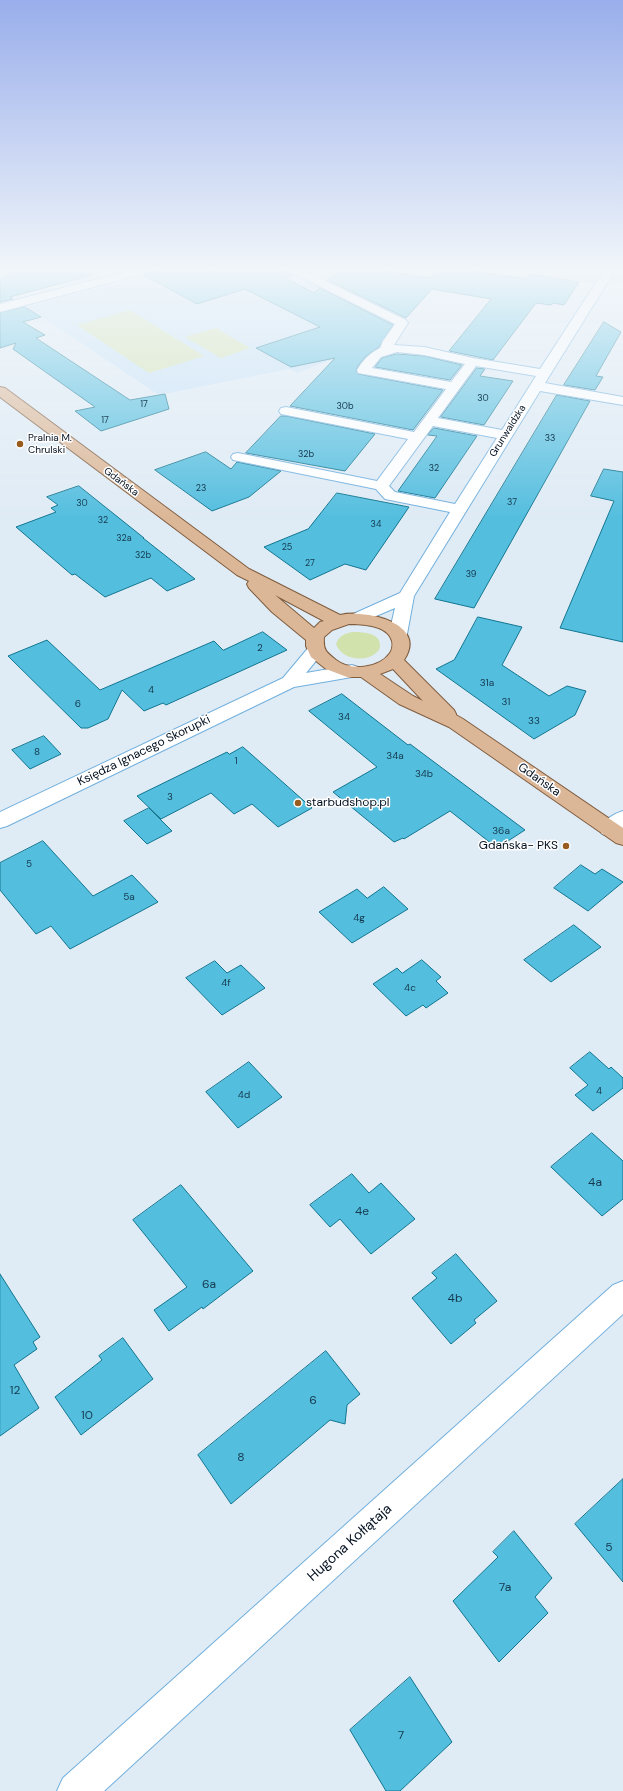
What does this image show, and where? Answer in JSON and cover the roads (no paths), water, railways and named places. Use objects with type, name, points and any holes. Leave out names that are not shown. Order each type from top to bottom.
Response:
[{"type":"main road","name":"Gdańska","points":[[0,391],[243,572],[315,644]]},
{"type":"main road","name":"Gdańska","points":[[243,572],[338,621]]},
{"type":"main road","points":[[357,619],[381,623],[391,628],[398,634],[402,643],[401,652],[395,661],[382,668],[359,672],[328,664],[320,658],[315,644],[324,628],[338,621],[357,619]]},
{"type":"main road","name":"Gdańska","points":[[395,661],[456,723]]},
{"type":"main road","name":"Gdańska","points":[[359,672],[406,700],[456,723],[618,828]]},
{"type":"street","points":[[385,351],[377,354],[362,370],[455,387]]},
{"type":"street","points":[[419,351],[473,362],[623,401]]},
{"type":"street","name":"Grunwaldzka","points":[[398,634],[406,596],[558,351]]},
{"type":"street","points":[[381,486],[473,362]]},
{"type":"street","points":[[286,411],[418,436]]},
{"type":"street","points":[[430,421],[505,435]]},
{"type":"street","points":[[238,457],[381,486],[390,496],[459,509]]},
{"type":"street","points":[[357,619],[406,596]]},
{"type":"street","name":"Księdza Ignacego Skorupki","points":[[289,682],[315,644]]},
{"type":"street","name":"Księdza Ignacego Skorupki","points":[[0,821],[289,682],[359,672]]},
{"type":"street","name":"Hugona Kołłątaja","points":[[76,1791],[623,1295]]},
{"type":"place","name":"Pralnia M. Chrulski","points":[[20,444]]},
{"type":"place","name":"starbudshop.pl","points":[[298,803]]},
{"type":"place","name":"Gdańska- PKS","points":[[566,846]]}]
